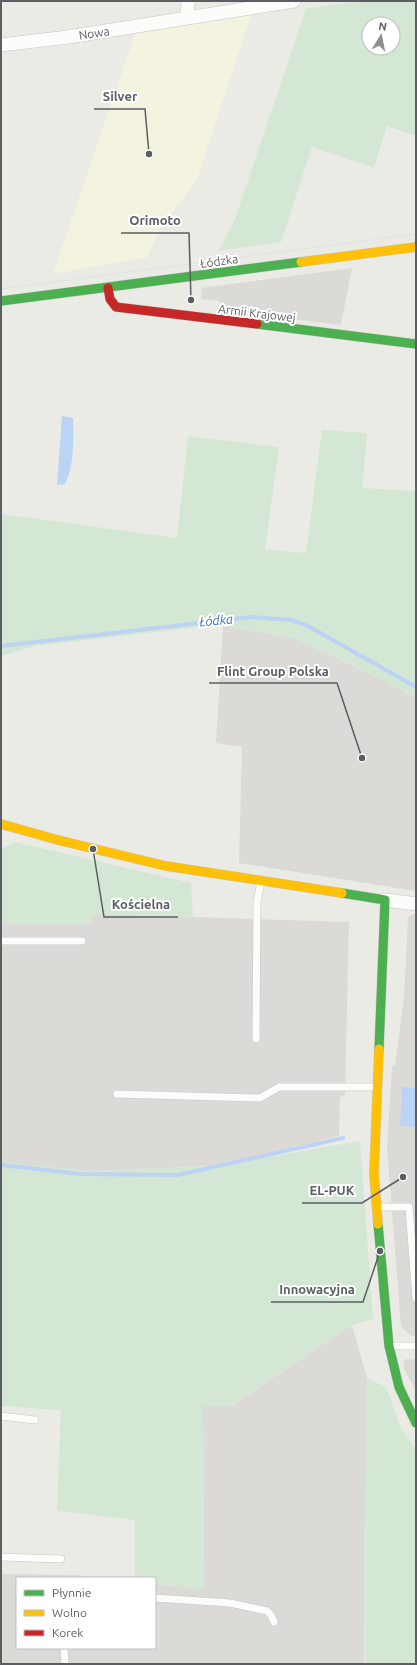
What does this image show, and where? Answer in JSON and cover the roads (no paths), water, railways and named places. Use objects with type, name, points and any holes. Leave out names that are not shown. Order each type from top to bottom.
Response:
[{"type":"street","points":[[187,18],[188,1]]},
{"type":"street","name":"Nowa","points":[[1,45],[68,37],[294,1]]},
{"type":"street","name":"Łódzka","points":[[1,301],[416,246]]},
{"type":"street","name":"Armii Krajowej","points":[[108,288],[110,299],[116,307],[416,344]]},
{"type":"street","points":[[1,824],[58,840],[159,864],[416,904]]},
{"type":"street","points":[[385,900],[376,1087],[374,1166],[376,1207],[389,1346],[399,1387],[416,1423]]},
{"type":"lane","points":[[1,297],[19,299]]},
{"type":"lane","points":[[256,1039],[257,902],[261,881]]},
{"type":"lane","points":[[1,941],[82,941]]},
{"type":"lane","points":[[116,1094],[260,1098],[279,1087],[376,1087]]},
{"type":"lane","points":[[376,1207],[409,1207],[416,1298]]},
{"type":"lane","points":[[389,1346],[416,1346]]},
{"type":"lane","points":[[1,1416],[35,1420]]},
{"type":"lane","points":[[1,1556],[61,1559]]},
{"type":"lane","points":[[156,1598],[230,1603],[266,1611],[271,1615],[274,1622]]},
{"type":"lane","points":[[64,1649],[64,1664]]},
{"type":"water","points":[[62,416],[73,418],[73,452],[65,484],[57,485]]},
{"type":"water","points":[[402,1087],[416,1088],[416,1127],[400,1126]]},
{"type":"waterway","name":"Łódka","points":[[1,646],[251,617],[291,620],[308,626],[416,687]]},
{"type":"waterway","points":[[1,1165],[81,1174],[178,1175],[343,1138]]},
{"type":"tram line","points":[[1,289],[416,234]]},
{"type":"place","name":"Silver","points":[[149,154]]},
{"type":"place","name":"Orimoto","points":[[191,300]]},
{"type":"place","name":"Flint Group Polska","points":[[362,758]]},
{"type":"place","name":"Kościelna","points":[[93,849]]},
{"type":"place","name":"EL-PUK","points":[[403,1177]]},
{"type":"place","name":"Innowacyjna","points":[[380,1251]]}]
